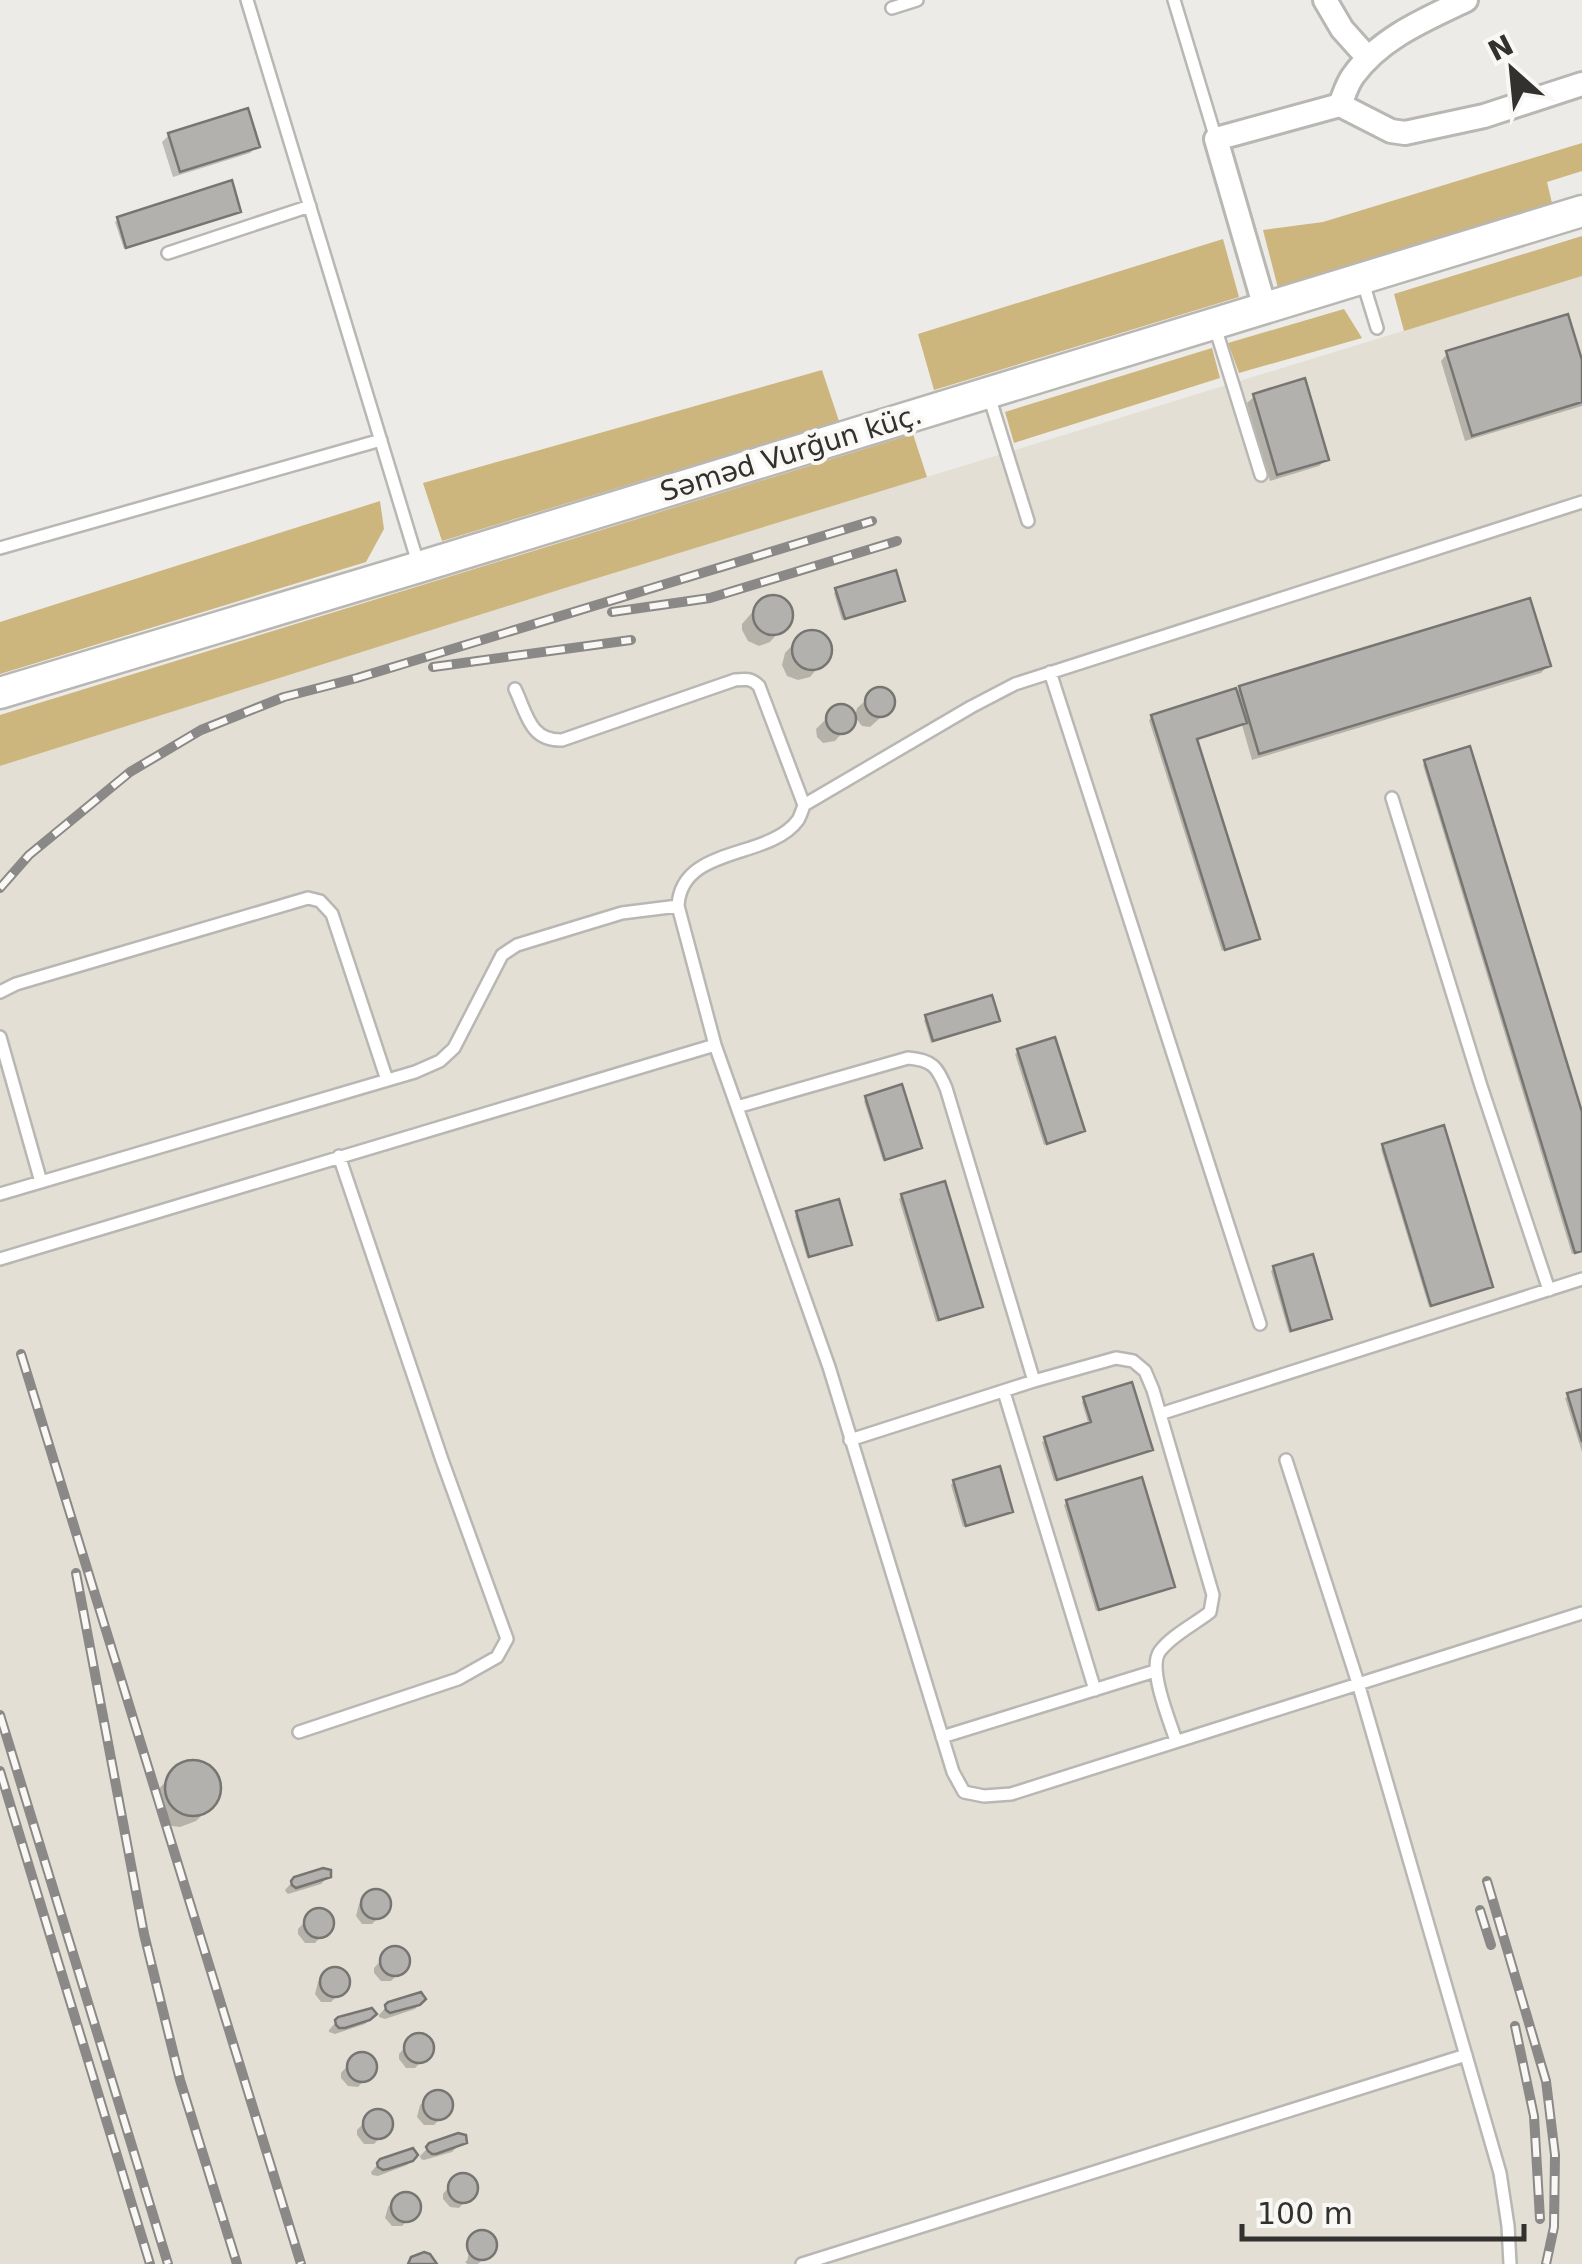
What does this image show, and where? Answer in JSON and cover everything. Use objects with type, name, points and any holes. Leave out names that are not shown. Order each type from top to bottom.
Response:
[{"type":"main road","name":"Səməd Vurğun küç.","points":[[0,693],[1582,212]]},
{"type":"street","points":[[1325,0],[1342,29],[1368,58]]},
{"type":"street","points":[[1340,105],[1351,79],[1368,58],[1416,23],[1466,0]]},
{"type":"street","points":[[1265,308],[1216,138],[1340,105],[1391,131],[1405,133],[1484,116],[1582,84]]},
{"type":"lane","points":[[247,0],[419,568]]},
{"type":"lane","points":[[892,8],[917,0]]},
{"type":"lane","points":[[1174,0],[1216,138]]},
{"type":"lane","points":[[168,253],[310,206]]},
{"type":"lane","points":[[1362,279],[1377,328]]},
{"type":"lane","points":[[1213,323],[1261,475]]},
{"type":"lane","points":[[988,392],[1028,521]]},
{"type":"lane","points":[[0,548],[381,440]]},
{"type":"lane","points":[[1582,502],[1015,684],[804,805],[798,820],[774,839],[704,864],[679,891],[678,906],[716,1046],[829,1367],[952,1772],[964,1792],[984,1796],[1010,1794],[1582,1613]]},
{"type":"lane","points":[[1050,672],[1260,1324]]},
{"type":"lane","points":[[516,689],[540,738],[562,740],[735,680],[754,681],[804,805]]},
{"type":"lane","points":[[1392,798],[1549,1290]]},
{"type":"lane","points":[[0,992],[308,898],[320,901],[332,914],[387,1080]]},
{"type":"lane","points":[[0,1194],[416,1072],[454,1048],[502,955],[518,945],[622,913],[678,906]]},
{"type":"lane","points":[[0,1037],[41,1182]]},
{"type":"lane","points":[[0,1259],[716,1046]]},
{"type":"lane","points":[[737,1107],[908,1058],[925,1059],[938,1070],[1034,1381]]},
{"type":"lane","points":[[300,1732],[458,1679],[498,1657],[507,1639],[436,1443],[340,1156]]},
{"type":"lane","points":[[1160,1414],[1582,1279]]},
{"type":"lane","points":[[850,1440],[1116,1358],[1133,1361],[1146,1370],[1213,1595],[1210,1612],[1156,1654],[1155,1671],[1176,1742]]},
{"type":"lane","points":[[1004,1392],[1095,1690]]},
{"type":"lane","points":[[1286,1460],[1358,1683],[1500,2173],[1510,2264]]},
{"type":"lane","points":[[942,1736],[1155,1671]]},
{"type":"lane","points":[[802,2264],[1466,2055]]},
{"type":"shaded area","points":[[1582,143],[1582,171],[1547,182],[1552,203],[1278,288],[1263,230],[1323,222]]},
{"type":"shaded area","points":[[1582,236],[1582,276],[1404,331],[1394,294]]},
{"type":"shaded area","points":[[1223,239],[1239,297],[934,390],[918,334]]},
{"type":"shaded area","points":[[1582,276],[1582,2264],[0,2264],[0,766]]},
{"type":"shaded area","points":[[1344,309],[1362,338],[1239,373],[1228,343]]},
{"type":"shaded area","points":[[1212,348],[1220,378],[1014,443],[1005,412]]},
{"type":"shaded area","points":[[822,370],[839,421],[442,541],[423,483]]},
{"type":"shaded area","points":[[913,434],[927,477],[0,766],[0,715]]},
{"type":"shaded area","points":[[380,501],[384,529],[366,562],[0,674],[0,622]]},
{"type":"building","points":[[248,108],[260,147],[180,172],[168,133]]},
{"type":"building","points":[[232,180],[241,212],[126,248],[117,217]]},
{"type":"building","points":[[1568,314],[1582,360],[1582,402],[1472,436],[1446,351]]},
{"type":"building","points":[[1305,378],[1329,460],[1277,475],[1253,394]]},
{"type":"building","points":[[896,570],[905,601],[845,619],[835,588]]},
{"type":"building","points":[[773,595],[787,601],[793,615],[787,629],[773,635],[759,629],[753,615],[759,601]]},
{"type":"building","points":[[1530,598],[1551,666],[1259,754],[1239,686]]},
{"type":"building","points":[[812,630],[826,636],[832,650],[826,664],[812,670],[798,664],[792,650],[798,636]]},
{"type":"building","points":[[880,687],[890,692],[895,702],[890,712],[880,717],[870,712],[865,702],[870,692]]},
{"type":"building","points":[[1236,688],[1247,723],[1197,739],[1260,939],[1225,950],[1151,715]]},
{"type":"building","points":[[841,704],[851,709],[856,719],[851,729],[841,734],[831,729],[826,719],[831,709]]},
{"type":"building","points":[[1470,746],[1582,1112],[1582,1251],[1575,1253],[1424,760]]},
{"type":"building","points":[[992,995],[1000,1021],[933,1041],[925,1015]]},
{"type":"building","points":[[1055,1037],[1085,1131],[1047,1144],[1017,1049]]},
{"type":"building","points":[[902,1084],[922,1148],[885,1160],[865,1096]]},
{"type":"building","points":[[1444,1125],[1493,1287],[1431,1306],[1382,1144]]},
{"type":"building","points":[[945,1181],[983,1307],[939,1320],[901,1194]]},
{"type":"building","points":[[839,1199],[852,1245],[809,1257],[796,1211]]},
{"type":"building","points":[[1313,1254],[1332,1319],[1291,1331],[1273,1266]]},
{"type":"building","points":[[1132,1382],[1153,1450],[1057,1480],[1044,1437],[1091,1422],[1083,1397]]},
{"type":"building","points":[[1582,1389],[1582,1442],[1567,1393]]},
{"type":"building","points":[[1000,1466],[1013,1512],[966,1526],[953,1480]]},
{"type":"building","points":[[1142,1477],[1175,1587],[1099,1610],[1066,1500]]},
{"type":"building","points":[[193,1760],[213,1768],[221,1788],[213,1808],[193,1816],[173,1808],[165,1788],[173,1768]]},
{"type":"building","points":[[323,1868],[331,1870],[331,1877],[296,1888],[292,1885],[294,1877]]},
{"type":"building","points":[[376,1889],[390,1898],[391,1904],[382,1918],[376,1919],[362,1910],[361,1904],[370,1890]]},
{"type":"building","points":[[319,1908],[333,1917],[334,1923],[325,1937],[319,1938],[305,1929],[304,1923],[313,1909]]},
{"type":"building","points":[[395,1946],[409,1955],[410,1961],[401,1975],[395,1976],[381,1967],[380,1961],[389,1947]]},
{"type":"building","points":[[335,1967],[349,1976],[350,1982],[341,1996],[335,1997],[321,1988],[320,1982],[329,1968]]},
{"type":"building","points":[[421,1992],[426,1999],[420,2005],[390,2013],[386,2010],[388,2002]]},
{"type":"building","points":[[372,2008],[377,2014],[370,2020],[345,2028],[336,2025],[338,2017]]},
{"type":"building","points":[[419,2033],[433,2042],[434,2048],[425,2062],[419,2063],[405,2054],[404,2048],[413,2034]]},
{"type":"building","points":[[362,2052],[376,2061],[377,2067],[368,2081],[362,2082],[348,2073],[347,2067],[356,2053]]},
{"type":"building","points":[[438,2090],[452,2099],[453,2105],[444,2119],[438,2120],[424,2111],[423,2105],[432,2091]]},
{"type":"building","points":[[378,2109],[392,2118],[393,2124],[384,2138],[378,2139],[364,2130],[363,2124],[372,2110]]},
{"type":"building","points":[[458,2133],[466,2135],[467,2143],[436,2154],[428,2151],[429,2143]]},
{"type":"building","points":[[413,2148],[418,2155],[413,2161],[383,2170],[378,2167],[380,2159]]},
{"type":"building","points":[[463,2173],[477,2182],[478,2188],[469,2202],[463,2203],[449,2194],[448,2188],[457,2174]]},
{"type":"building","points":[[406,2192],[420,2201],[421,2207],[412,2221],[406,2222],[392,2213],[391,2207],[400,2193]]},
{"type":"building","points":[[482,2230],[496,2239],[497,2245],[488,2259],[482,2260],[468,2251],[467,2245],[476,2231]]},
{"type":"building","points":[[424,2252],[437,2264],[408,2264],[411,2257]]},
{"type":"railway","points":[[0,888],[29,855],[130,772],[201,730],[284,697],[872,521]]},
{"type":"railway","points":[[612,612],[710,598],[897,541]]},
{"type":"railway","points":[[433,667],[631,640]]},
{"type":"railway","points":[[21,1354],[301,2264]]},
{"type":"railway","points":[[76,1573],[144,1934],[180,2080],[237,2264]]},
{"type":"railway","points":[[0,1715],[168,2264]]},
{"type":"railway","points":[[0,1771],[150,2264]]},
{"type":"railway","points":[[1487,1881],[1546,2081],[1555,2155],[1554,2227],[1546,2264]]},
{"type":"railway","points":[[1480,1910],[1491,1945]]},
{"type":"railway","points":[[1515,2026],[1534,2116],[1540,2219]]}]
